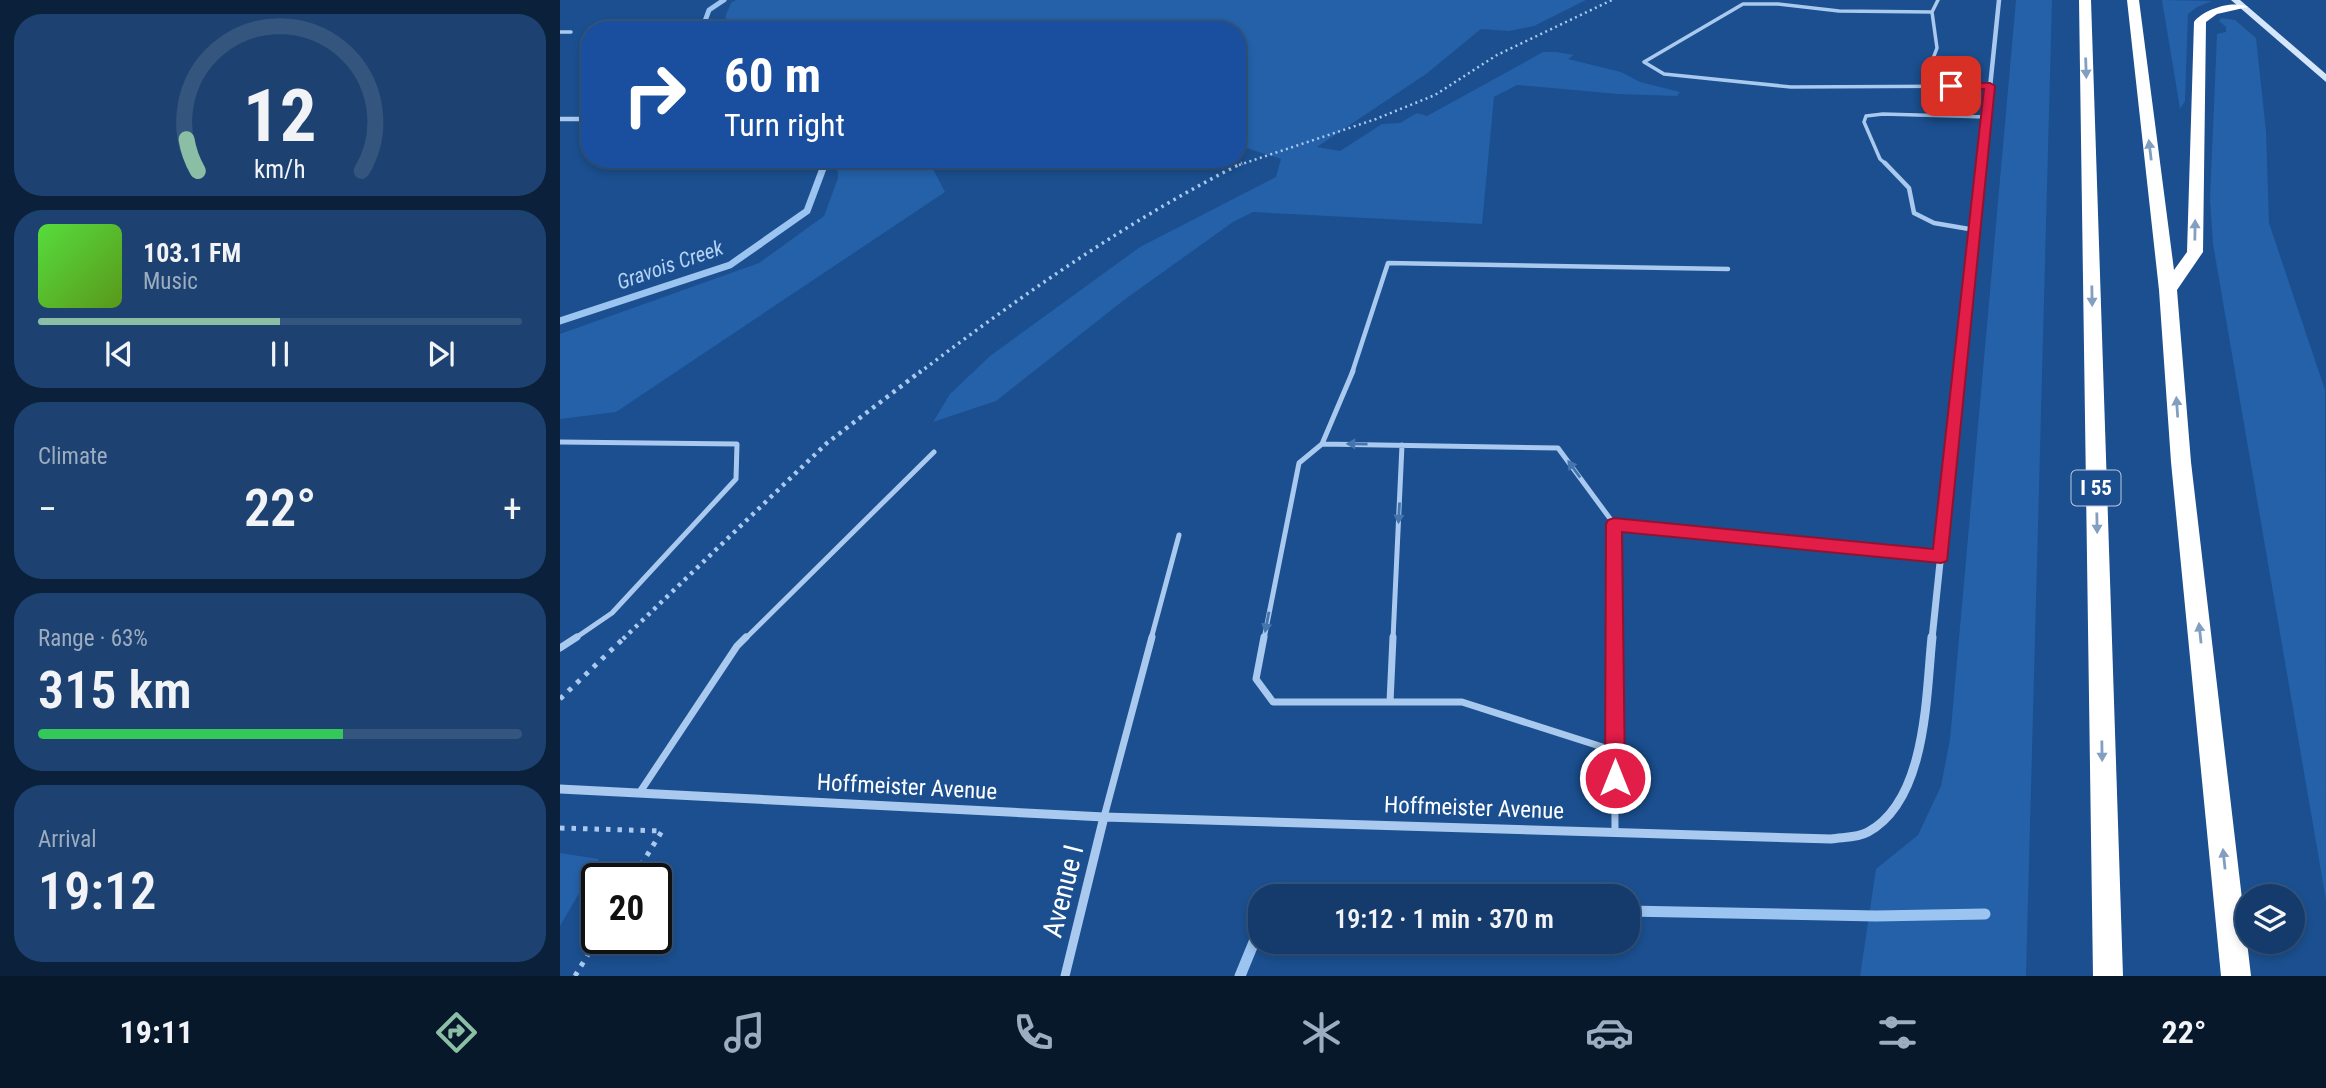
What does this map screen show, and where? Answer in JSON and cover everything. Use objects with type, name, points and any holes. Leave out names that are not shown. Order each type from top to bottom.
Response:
[{"type":"highway","name":"I 55","points":[[2085,0],[2108,976]]},
{"type":"highway","points":[[2133,0],[2168,290],[2181,462],[2236,976]]},
{"type":"highway","points":[[2168,290],[2194,253],[2200,22],[2204,14],[2238,4]]},
{"type":"main road","points":[[2238,4],[2326,79]]},
{"type":"street","name":"Hoffmeister Avenue","points":[[560,789],[1104,817],[1831,838],[1867,834],[1887,816],[1910,784],[1921,739],[1999,0]]},
{"type":"street","points":[[560,119],[581,119]]},
{"type":"street","name":"Avenue I","points":[[1065,976],[1104,817]]},
{"type":"lane","points":[[1748,0],[1644,62],[1664,74],[1791,87],[1990,86]]},
{"type":"lane","points":[[1932,86],[1928,72],[1937,48],[1932,12],[1938,0]]},
{"type":"lane","points":[[1743,4],[1777,4],[1839,11],[1932,12]]},
{"type":"lane","points":[[560,32],[571,32]]},
{"type":"lane","points":[[1975,230],[1934,223],[1914,214],[1909,188],[1897,173],[1880,159],[1864,122],[1866,116],[1883,114],[1986,117]]},
{"type":"lane","points":[[1615,751],[1462,702],[1273,702],[1256,679],[1299,463],[1322,444],[1348,385],[1388,263],[1728,270]]},
{"type":"lane","points":[[560,442],[737,444],[736,479],[612,613],[560,648]]},
{"type":"lane","points":[[1322,444],[1558,448],[1614,524],[1615,831]]},
{"type":"lane","points":[[1390,702],[1402,445]]},
{"type":"lane","points":[[640,792],[737,646],[934,452]]},
{"type":"lane","points":[[1614,524],[1941,556]]},
{"type":"lane","points":[[1104,817],[1179,535]]},
{"type":"path","points":[[1246,161],[1376,119],[1435,95],[1497,55],[1612,0]]},
{"type":"path","points":[[560,699],[827,443],[1023,294],[1174,197],[1232,168]]},
{"type":"path","points":[[560,828],[662,831],[642,863]]},
{"type":"path","points":[[575,976],[588,954]]},
{"type":"shaded area","points":[[736,0],[1586,0],[1534,26],[1509,31],[1481,29],[1426,74],[1317,147],[1340,151],[1382,124],[1400,123],[1417,113],[1427,116],[1543,52],[1574,55],[1568,59],[1621,72],[1640,82],[1680,92],[1677,96],[1618,94],[1517,85],[1494,97],[1482,224],[1253,212],[1233,222],[1124,300],[996,401],[933,422],[950,394],[990,356],[1140,247],[1276,177],[1281,159],[1246,148],[1246,21],[729,21],[725,17],[731,3]]},
{"type":"shaded area","points":[[2016,0],[2052,0],[2026,976],[1860,976],[1876,869],[1918,835],[1941,786],[1950,739]]},
{"type":"shaded area","points":[[2162,0],[2212,1],[2188,14],[2185,101],[2180,109]]},
{"type":"shaded area","points":[[2221,18],[2235,20],[2256,38],[2266,131],[2269,223],[2325,390],[2326,900],[2213,244],[2210,199],[2217,34],[2226,32],[2226,27],[2219,21]]},
{"type":"shaded area","points":[[837,168],[933,168],[945,192],[616,412],[560,419],[560,334],[759,263],[824,216],[838,178]]},
{"type":"shaded area","points":[[560,853],[599,859],[597,863],[581,863],[581,890],[560,926]]},
{"type":"waterway","name":"Gravois Creek","points":[[705,21],[709,10],[724,0]]},
{"type":"waterway","name":"Gravois Creek","points":[[560,321],[730,265],[807,211],[823,168]]},
{"type":"waterway","points":[[1640,911],[1876,916],[1985,914]]},
{"type":"waterway","points":[[1240,976],[1249,954]]},
{"type":"route","points":[[1615,778],[1614,524],[1941,556],[1990,86],[1951,86]]}]
